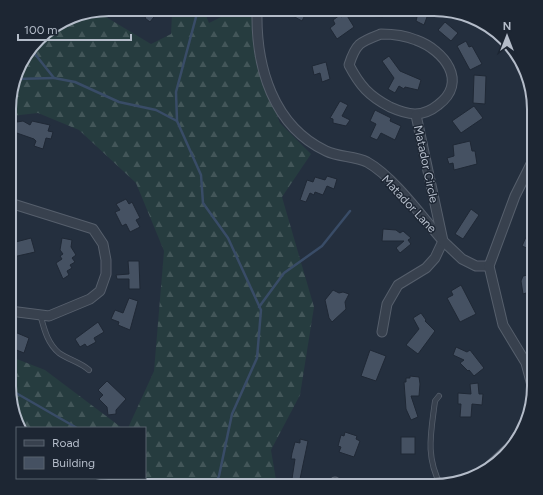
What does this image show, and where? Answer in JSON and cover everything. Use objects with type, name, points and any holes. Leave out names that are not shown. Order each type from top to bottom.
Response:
[{"type":"street","name":"Matador Lane","points":[[257,16],[260,54],[268,86],[280,112],[293,129],[326,152],[367,162],[389,179],[443,241],[462,259],[476,266],[488,266]]},
{"type":"street","name":"Matador Circle","points":[[380,34],[400,34],[418,40],[435,50],[450,67],[452,88],[447,99],[433,110],[416,115],[396,109],[374,98],[357,82],[349,65],[354,48],[365,40],[380,34]]},
{"type":"street","name":"Matador Circle","points":[[416,115],[437,212]]},
{"type":"street","points":[[527,172],[515,196],[488,266],[503,325],[527,367]]},
{"type":"street","points":[[16,205],[94,229],[103,244],[106,260],[106,274],[100,291],[78,306],[49,316],[16,312]]},
{"type":"street","name":"Matador Lane","points":[[437,212],[443,241]]},
{"type":"street","points":[[382,332],[387,304],[398,285],[426,268],[434,258],[443,241]]},
{"type":"lane","points":[[40,314],[51,345],[60,353],[80,362],[89,370]]},
{"type":"lane","points":[[437,479],[430,457],[435,401],[439,396]]},
{"type":"green space","points":[[105,16],[151,44],[171,34],[172,16],[206,16],[209,23],[223,16],[251,16],[257,64],[280,123],[311,154],[282,197],[314,307],[300,395],[271,450],[276,479],[146,479],[146,427],[128,427],[154,371],[164,251],[136,183],[79,130],[38,113],[16,115],[19,85],[28,62],[43,43],[62,28],[85,19]]},
{"type":"green space","points":[[16,359],[45,370],[121,427],[25,427],[21,416],[16,392]]},
{"type":"building","points":[[146,16],[155,16],[150,22],[145,18]]},
{"type":"building","points":[[293,16],[304,16],[302,21]]},
{"type":"building","points":[[339,16],[347,16],[354,27],[337,39],[330,28],[335,24],[333,20]]},
{"type":"building","points":[[414,16],[427,16],[424,25],[416,21],[417,17]]},
{"type":"building","points":[[445,22],[458,33],[451,41],[438,30]]},
{"type":"building","points":[[466,41],[469,47],[472,46],[482,64],[470,70],[457,46]]},
{"type":"building","points":[[389,56],[400,71],[421,80],[418,90],[405,87],[404,89],[399,86],[395,93],[388,89],[394,78],[382,61]]},
{"type":"building","points":[[326,62],[330,79],[322,82],[320,73],[314,75],[312,66]]},
{"type":"building","points":[[474,75],[486,76],[485,104],[473,103]]},
{"type":"building","points":[[340,101],[348,105],[342,116],[350,120],[346,126],[333,123],[333,119],[330,118]]},
{"type":"building","points":[[474,106],[483,118],[461,133],[452,121]]},
{"type":"building","points":[[375,110],[391,118],[390,121],[401,126],[395,140],[381,133],[377,140],[370,137],[376,124],[370,121]]},
{"type":"building","points":[[16,120],[17,122],[23,121],[30,125],[32,121],[50,125],[48,131],[53,132],[51,139],[46,138],[43,149],[34,146],[36,141],[34,139],[16,133]]},
{"type":"building","points":[[470,141],[472,151],[475,151],[477,164],[454,170],[453,163],[449,164],[447,158],[454,156],[453,145]]},
{"type":"building","points":[[327,176],[337,179],[334,189],[327,186],[323,195],[315,192],[314,195],[310,193],[306,202],[300,200],[307,180],[313,182],[315,177],[325,180]]},
{"type":"building","points":[[126,199],[129,204],[132,202],[140,218],[136,220],[140,227],[130,232],[126,224],[122,226],[115,212],[120,210],[116,204]]},
{"type":"building","points":[[471,209],[479,215],[463,239],[455,234]]},
{"type":"building","points":[[383,229],[396,230],[400,233],[403,231],[411,238],[408,240],[411,244],[400,253],[396,248],[404,241],[382,241]]},
{"type":"building","points":[[526,237],[527,237],[527,248],[522,246]]},
{"type":"building","points":[[31,238],[35,252],[16,256],[16,242]]},
{"type":"building","points":[[62,238],[72,240],[71,247],[76,255],[72,258],[75,262],[70,265],[72,268],[67,271],[69,275],[63,279],[56,263],[62,259],[60,256],[63,254],[60,250]]},
{"type":"building","points":[[128,261],[139,261],[140,289],[129,289],[129,279],[117,279],[116,275],[129,274]]},
{"type":"building","points":[[527,275],[527,298],[526,293],[523,294],[521,281],[523,276]]},
{"type":"building","points":[[461,285],[476,314],[460,322],[447,298],[453,295],[451,291]]},
{"type":"building","points":[[333,290],[339,293],[343,292],[349,294],[345,302],[346,309],[332,322],[329,318],[325,300]]},
{"type":"building","points":[[129,298],[138,301],[130,330],[118,325],[119,322],[111,319],[115,310],[123,313]]},
{"type":"building","points":[[421,313],[426,320],[425,321],[435,331],[418,354],[406,345],[419,329],[413,318]]},
{"type":"building","points":[[98,322],[104,332],[94,338],[96,342],[87,347],[85,344],[80,347],[75,339]]},
{"type":"building","points":[[16,333],[29,338],[24,353],[16,350]]},
{"type":"building","points":[[456,347],[467,352],[470,350],[484,368],[474,376],[460,363],[464,360],[453,355]]},
{"type":"building","points":[[370,350],[386,356],[376,381],[361,376]]},
{"type":"building","points":[[410,376],[419,377],[420,384],[419,396],[411,396],[418,417],[411,420],[406,409],[404,382],[406,382],[406,378],[410,378]]},
{"type":"building","points":[[107,381],[126,399],[116,410],[116,414],[108,415],[107,407],[99,399],[103,395],[98,390]]},
{"type":"building","points":[[478,383],[479,394],[483,394],[482,405],[472,404],[471,417],[460,417],[461,404],[458,404],[458,393],[471,394],[470,384]]},
{"type":"building","points":[[345,432],[357,436],[356,439],[360,441],[354,457],[339,452],[341,447],[338,446],[341,435],[344,436]]},
{"type":"building","points":[[401,437],[415,437],[415,454],[401,454]]},
{"type":"building","points":[[300,439],[308,441],[300,479],[292,479],[295,459],[291,459],[292,453],[295,442],[300,443]]},
{"type":"waterway","points":[[196,16],[176,92],[177,121],[201,175],[203,203],[228,238],[261,310],[257,358],[232,414],[218,479]]},
{"type":"waterway","points":[[34,53],[54,78],[75,82],[119,102],[156,110],[177,121]]},
{"type":"waterway","points":[[21,79],[54,78]]},
{"type":"waterway","points":[[259,307],[284,273],[322,246],[350,211]]},
{"type":"waterway","points":[[16,393],[75,427]]}]
